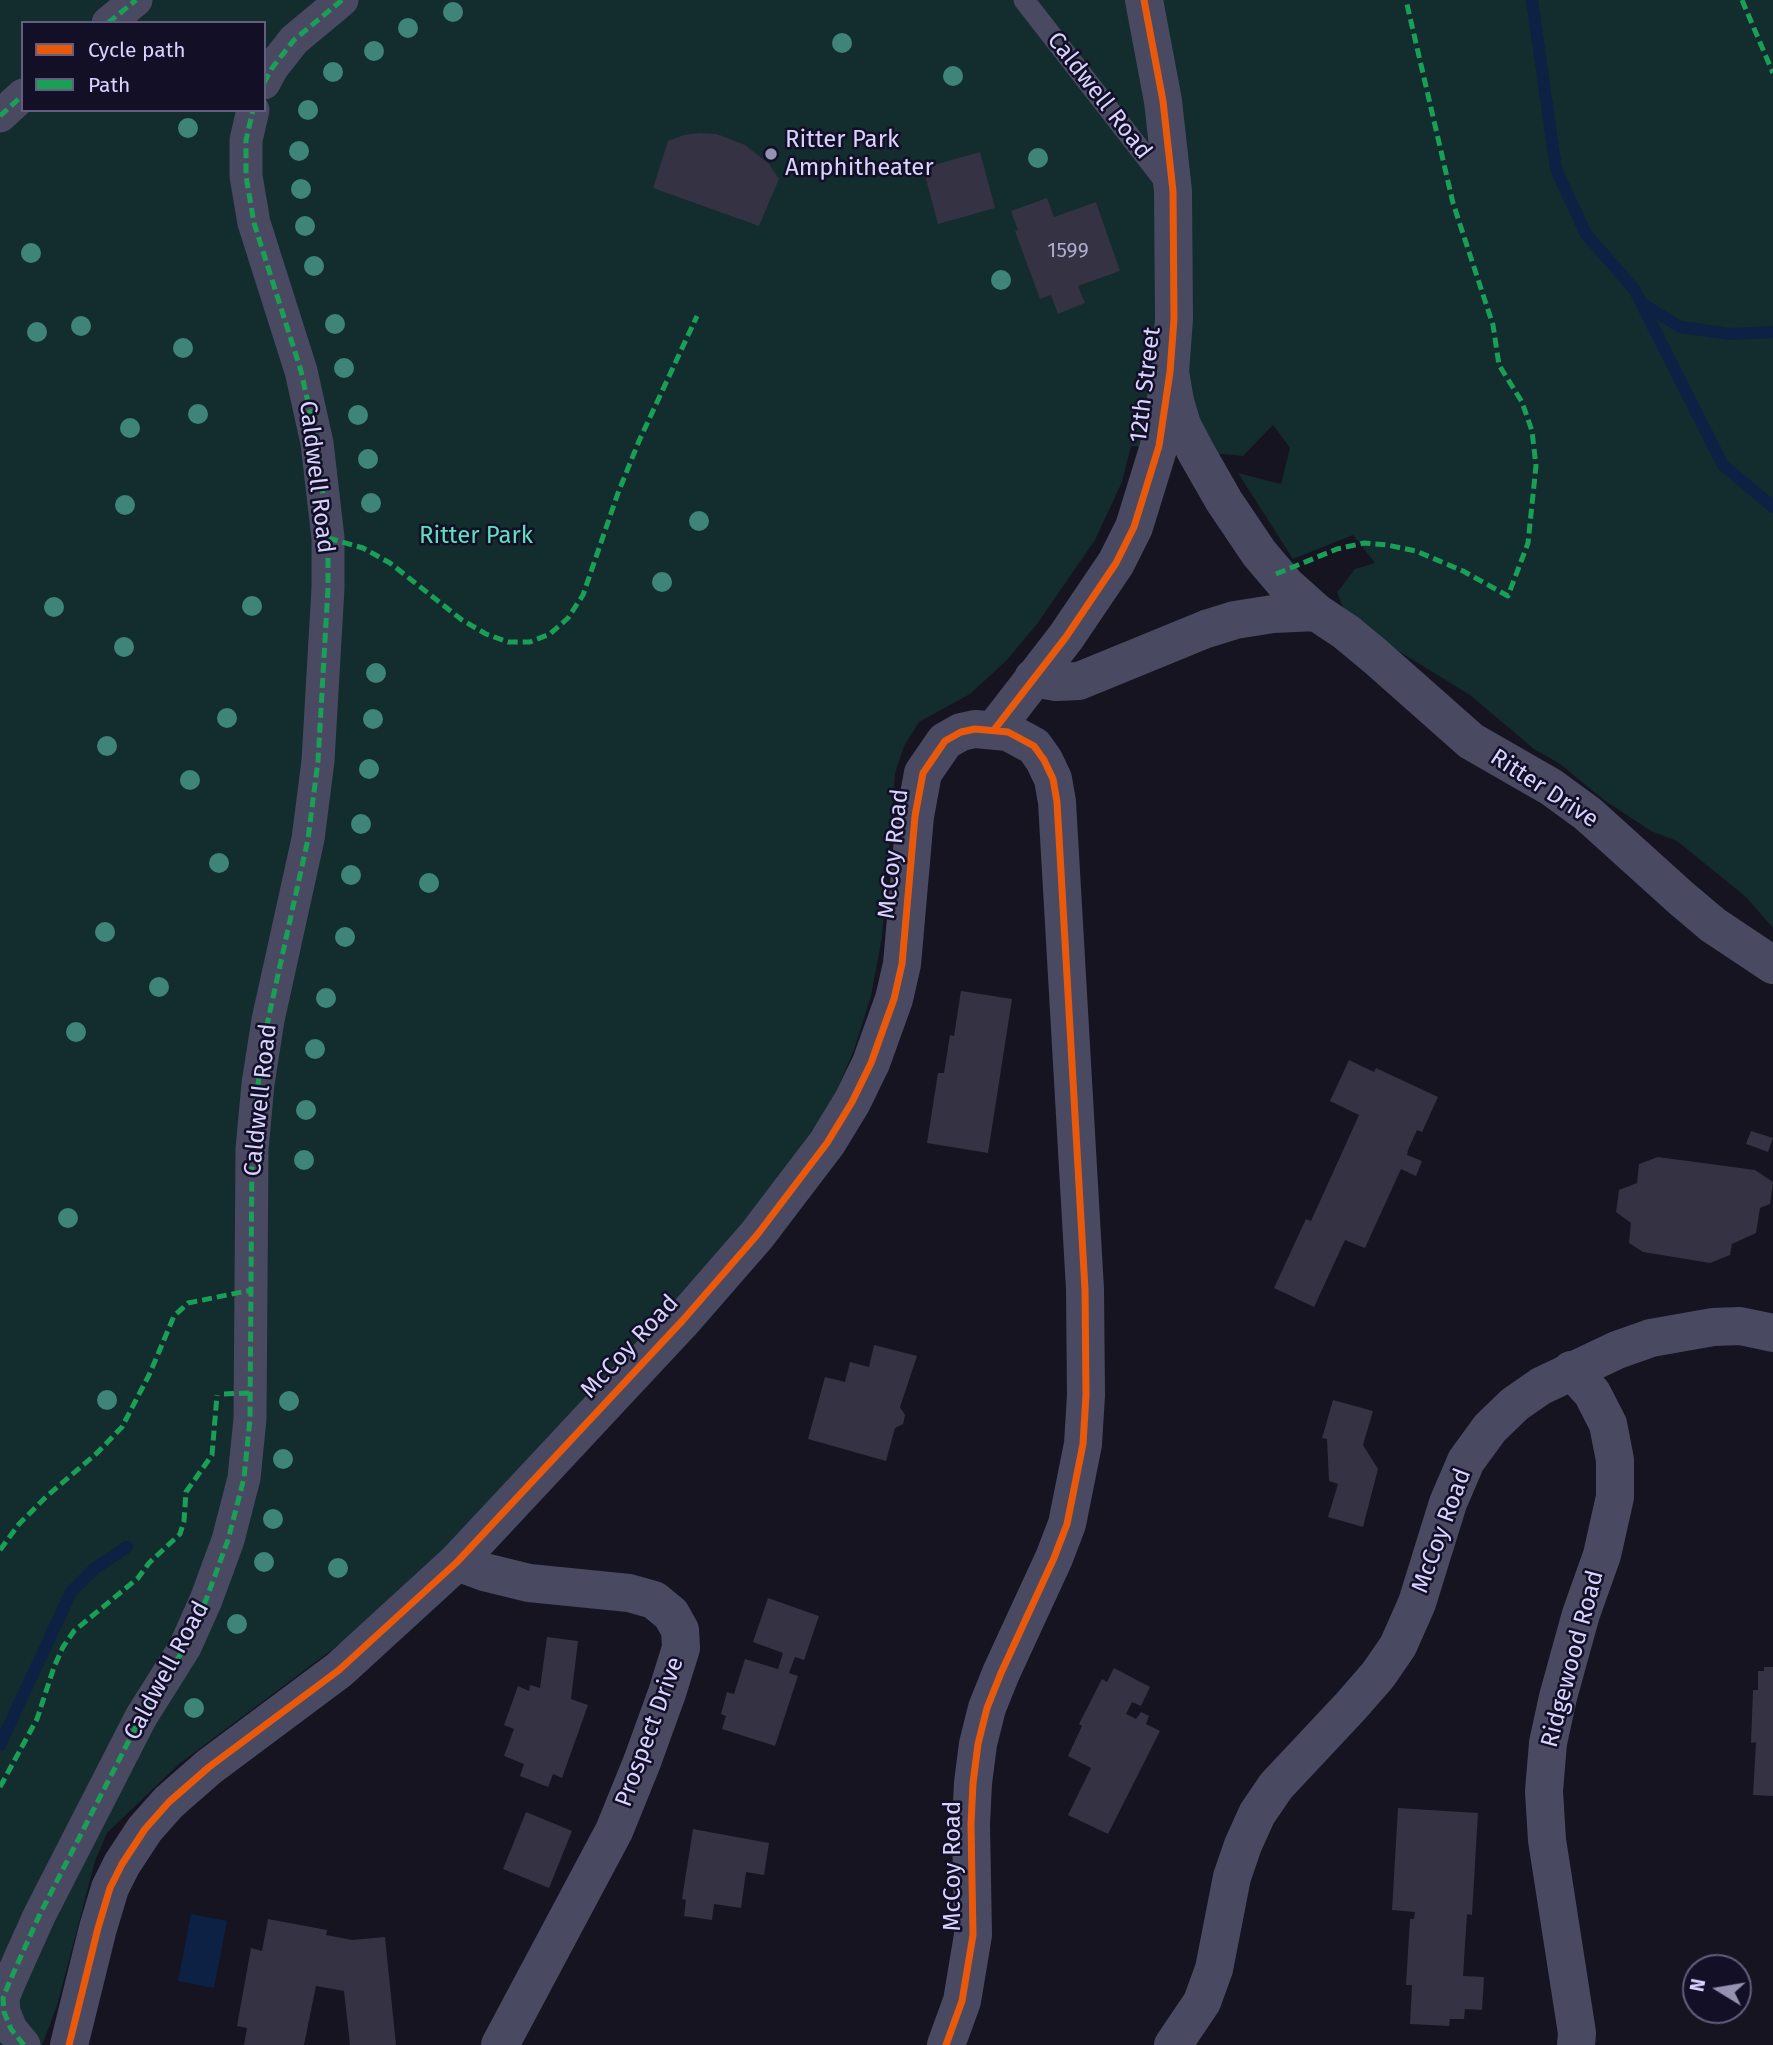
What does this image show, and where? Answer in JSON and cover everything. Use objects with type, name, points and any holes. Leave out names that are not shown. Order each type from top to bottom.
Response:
[{"type":"street","points":[[110,21],[136,0]]},
{"type":"street","points":[[266,79],[294,40],[342,0]]},
{"type":"street","name":"12th Street","points":[[994,730],[1098,592],[1134,527],[1159,446],[1170,372],[1175,272],[1173,191],[1163,101],[1144,0]]},
{"type":"street","points":[[0,116],[21,97]]},
{"type":"street","name":"Caldwell Road","points":[[24,2045],[11,2029],[4,2012],[3,1998],[39,1916],[134,1730],[185,1647],[228,1540],[244,1478],[250,1419],[253,1149],[258,1084],[268,1020],[308,839],[318,761],[328,588],[328,538],[317,443],[301,371],[254,223],[246,176],[246,140],[253,112]]},
{"type":"street","name":"Ritter Drive","points":[[1170,372],[1182,425],[1224,501],[1259,553],[1287,586],[1316,612],[1376,656],[1471,741],[1551,787],[1588,814],[1713,925],[1773,965]]},
{"type":"street","points":[[1033,678],[1079,681],[1206,629],[1235,620],[1273,614],[1316,612]]},
{"type":"street","name":"McCoy Road","points":[[69,2045],[110,1888],[121,1864],[145,1829],[169,1802],[209,1767],[339,1670],[457,1562],[683,1320],[757,1235],[827,1143],[852,1102],[871,1063],[894,999],[902,964],[915,816],[923,773],[945,741],[961,732],[975,729],[1007,732],[1034,746],[1053,779],[1057,802],[1085,1289],[1086,1395],[1083,1444],[1067,1524],[1049,1570],[1001,1673],[987,1708],[978,1744],[971,1824],[974,1935],[962,2001],[946,2045]]},
{"type":"street","name":"McCoy Road","points":[[1173,2045],[1202,2003],[1216,1958],[1232,1877],[1242,1845],[1257,1814],[1276,1786],[1378,1675],[1398,1646],[1417,1603],[1448,1503],[1466,1461],[1490,1428],[1515,1404],[1541,1386],[1617,1349],[1681,1331],[1740,1326],[1773,1333]]},
{"type":"street","name":"Ridgewood Road","points":[[1571,1370],[1592,1393],[1608,1424],[1615,1460],[1615,1497],[1602,1555],[1581,1614],[1558,1698],[1548,1743],[1544,1791],[1548,1840],[1577,2033],[1576,2045]]},
{"type":"street","name":"Prospect Drive","points":[[457,1562],[529,1583],[629,1593],[654,1600],[670,1614],[680,1630],[681,1648],[667,1693],[614,1832],[500,2045]]},
{"type":"lane","name":"Caldwell Road","points":[[1024,0],[1173,191]]},
{"type":"green space","name":"Ritter Park","points":[[0,0],[1773,0],[1773,928],[1746,897],[1677,841],[1651,831],[1604,800],[1560,764],[1534,749],[1470,695],[1348,620],[1337,592],[1355,569],[1375,563],[1353,535],[1293,559],[1238,473],[1281,484],[1290,448],[1273,425],[1243,456],[1131,446],[1122,482],[1095,540],[1037,624],[1006,661],[970,694],[919,722],[904,746],[895,773],[882,937],[871,996],[854,1050],[830,1106],[753,1214],[627,1356],[433,1560],[345,1640],[179,1764],[107,1833],[95,1861],[57,2006],[42,2045],[0,2045]]},
{"type":"water","points":[[191,1914],[227,1921],[214,1988],[178,1981]]},
{"type":"building","points":[[700,133],[717,134],[745,145],[769,164],[779,179],[759,226],[653,188],[668,141]]},
{"type":"building","points":[[980,152],[995,208],[938,224],[923,168]]},
{"type":"building","points":[[1047,198],[1054,217],[1096,202],[1120,271],[1078,286],[1085,303],[1058,314],[1051,295],[1040,299],[1015,231],[1018,230],[1011,211]]},
{"type":"building","points":[[961,991],[1012,999],[988,1153],[927,1143],[938,1073],[944,1073],[950,1035],[954,1036]]},
{"type":"building","points":[[1349,1060],[1374,1072],[1376,1068],[1438,1097],[1422,1132],[1417,1130],[1408,1150],[1407,1155],[1422,1161],[1416,1176],[1401,1169],[1365,1248],[1345,1240],[1314,1307],[1274,1288],[1306,1219],[1311,1221],[1359,1115],[1330,1101]]},
{"type":"building","points":[[1751,1131],[1773,1138],[1768,1152],[1746,1144]]},
{"type":"building","points":[[1658,1157],[1755,1170],[1773,1182],[1770,1204],[1760,1208],[1756,1233],[1732,1244],[1730,1255],[1710,1263],[1643,1252],[1629,1243],[1631,1223],[1616,1212],[1619,1190],[1637,1183],[1639,1164]]},
{"type":"building","points":[[874,1345],[917,1356],[900,1407],[905,1415],[903,1424],[895,1428],[886,1461],[808,1439],[825,1377],[845,1382],[850,1362],[869,1367]]},
{"type":"building","points":[[1333,1400],[1373,1411],[1363,1445],[1378,1469],[1363,1527],[1328,1517],[1338,1484],[1329,1481],[1327,1439],[1322,1438]]},
{"type":"building","points":[[768,1598],[819,1616],[804,1660],[795,1657],[789,1673],[798,1676],[775,1746],[722,1729],[726,1716],[721,1714],[727,1692],[734,1694],[745,1659],[778,1669],[783,1653],[753,1642]]},
{"type":"building","points":[[547,1637],[578,1641],[571,1699],[588,1705],[562,1778],[553,1774],[548,1787],[520,1776],[524,1764],[504,1756],[514,1729],[504,1725],[518,1686],[529,1691],[530,1685],[540,1688]]},
{"type":"building","points":[[1764,1667],[1773,1667],[1773,1796],[1753,1795],[1756,1742],[1751,1743],[1753,1690],[1758,1690],[1758,1671],[1764,1671]]},
{"type":"building","points":[[1114,1668],[1150,1687],[1141,1706],[1132,1702],[1126,1714],[1136,1719],[1141,1712],[1149,1716],[1146,1724],[1160,1731],[1108,1834],[1068,1815],[1091,1768],[1068,1756],[1082,1726],[1079,1724],[1102,1679],[1107,1682]]},
{"type":"building","points":[[1398,1808],[1478,1813],[1472,1915],[1467,1914],[1463,1976],[1484,1977],[1482,2010],[1465,2009],[1464,2019],[1450,2019],[1449,2026],[1410,2024],[1412,1985],[1406,1985],[1410,1919],[1414,1919],[1415,1912],[1392,1910]]},
{"type":"building","points":[[526,1812],[572,1831],[549,1888],[503,1869]]},
{"type":"building","points":[[693,1829],[769,1843],[764,1875],[746,1872],[741,1908],[714,1904],[712,1920],[684,1916],[686,1900],[682,1899]]},
{"type":"building","points":[[268,1919],[327,1930],[326,1935],[352,1940],[385,1937],[396,2045],[350,2045],[344,1991],[316,1986],[304,2045],[244,2045],[247,2028],[237,2026],[251,1948],[262,1951]]},
{"type":"waterway","points":[[1532,0],[1556,169],[1586,234],[1634,289],[1723,465],[1773,507]]},
{"type":"waterway","points":[[1641,303],[1680,327],[1731,334],[1773,332]]},
{"type":"waterway","points":[[0,1745],[71,1592],[94,1569],[127,1547]]},
{"type":"marked path","points":[[110,21],[136,0]]},
{"type":"marked path","points":[[266,79],[294,40],[342,0]]},
{"type":"marked path","points":[[1276,574],[1337,549],[1364,543],[1387,545],[1416,551],[1463,571],[1508,596],[1528,543],[1536,466],[1532,431],[1522,402],[1499,365],[1493,325],[1453,203],[1406,0]]},
{"type":"marked path","points":[[1742,0],[1773,73]]},
{"type":"marked path","points":[[0,116],[21,97]]},
{"type":"marked path","points":[[24,2045],[11,2029],[4,2012],[3,1998],[39,1916],[141,1717],[185,1647],[228,1540],[244,1478],[250,1419],[252,1149],[258,1084],[268,1020],[308,839],[318,761],[328,588],[328,538],[317,443],[301,371],[254,223],[246,176],[246,140],[253,112]]},
{"type":"marked path","points":[[328,538],[363,548],[390,563],[462,620],[486,634],[508,642],[530,642],[550,634],[568,618],[583,595],[639,441],[697,316]]},
{"type":"marked path","points":[[0,1550],[19,1524],[122,1427],[150,1373],[174,1316],[188,1303],[252,1290]]},
{"type":"marked path","points":[[224,1394],[250,1393]]},
{"type":"marked path","points":[[0,1787],[37,1719],[54,1667],[74,1631],[138,1578],[149,1563],[180,1534],[184,1521],[186,1492],[212,1455],[217,1395]]},
{"type":"cycle path","points":[[994,730],[1066,637],[1116,563],[1134,527],[1159,446],[1170,372],[1174,319],[1173,191],[1163,101],[1144,0]]},
{"type":"cycle path","points":[[69,2045],[110,1888],[145,1829],[169,1802],[209,1767],[339,1670],[457,1562],[683,1320],[757,1235],[827,1143],[852,1102],[871,1063],[894,999],[902,964],[915,816],[923,773],[945,741],[961,732],[975,729],[1008,732],[1034,746],[1053,779],[1057,802],[1085,1289],[1086,1395],[1083,1444],[1067,1524],[1001,1673],[987,1708],[978,1744],[971,1824],[973,1935],[962,2001],[946,2045]]},
{"type":"place","name":"Ritter Park Amphitheater","points":[[771,154]]}]
